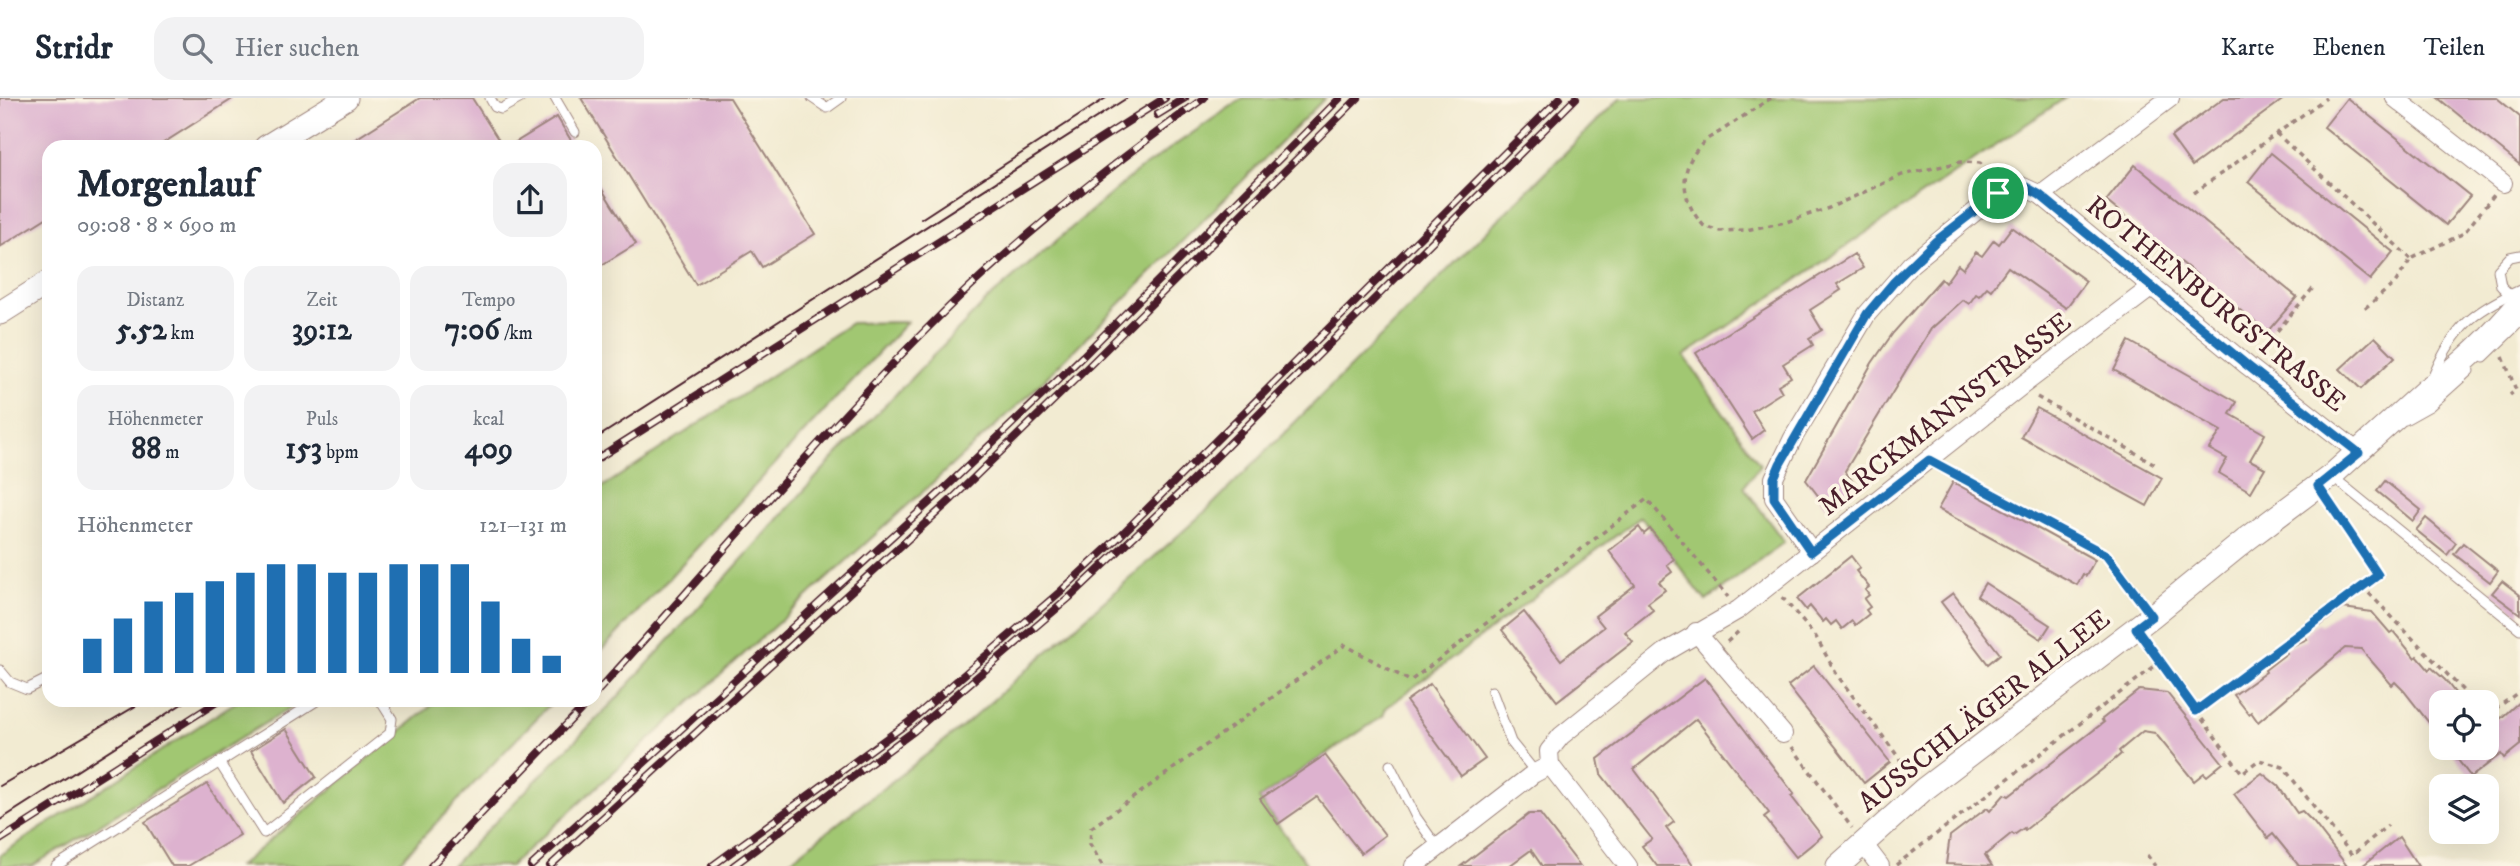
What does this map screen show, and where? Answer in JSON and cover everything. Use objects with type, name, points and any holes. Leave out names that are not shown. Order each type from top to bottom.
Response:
[{"type":"street","points":[[277,140],[346,98]]},
{"type":"street","name":"ROTHENBURGSTRASSE","points":[[2040,195],[2170,98]]},
{"type":"street","points":[[2395,98],[2503,183]]},
{"type":"street","name":"ROTHENBURGSTRASSE","points":[[2006,188],[2026,187],[2040,195],[2248,366],[2359,453]]},
{"type":"street","points":[[1811,552],[1774,498],[1774,478],[1793,438],[1867,314],[1894,282],[1936,241],[2006,188]]},
{"type":"street","points":[[0,313],[42,286]]},
{"type":"street","name":"MARCKMANNSTRASSE","points":[[1543,769],[1549,751],[1561,736],[1664,653],[1738,610],[2020,387],[2153,286]]},
{"type":"street","name":"AUSSCHLÄGER ALLEE","points":[[1838,866],[1923,790],[2144,622],[2359,453],[2431,382],[2441,381],[2497,329],[2517,300]]},
{"type":"street","points":[[1696,632],[1783,734]]},
{"type":"street","points":[[1415,866],[1543,769],[1628,866]]},
{"type":"street","points":[[1864,845],[1880,866]]},
{"type":"lane","points":[[490,98],[495,107],[501,109],[521,98]]},
{"type":"lane","points":[[555,98],[575,132]]},
{"type":"lane","points":[[812,98],[827,108],[841,98]]},
{"type":"lane","points":[[2520,255],[2510,257],[2498,270],[2498,281],[2517,300],[2520,290]]},
{"type":"lane","points":[[2379,435],[2430,406],[2520,322]]},
{"type":"lane","points":[[2325,481],[2520,629]]},
{"type":"lane","points":[[0,670],[10,682],[27,689],[42,681]]},
{"type":"lane","points":[[1492,691],[1511,742],[1543,769]]},
{"type":"lane","points":[[56,866],[307,707]]},
{"type":"lane","points":[[219,762],[264,833],[390,733],[392,719],[384,707]]},
{"type":"lane","points":[[1391,765],[1416,817],[1438,848]]},
{"type":"path","points":[[1771,98],[1703,143],[1692,159],[1685,177],[1685,192],[1687,203],[1704,226],[1720,230],[1746,230],[1786,222],[1829,208],[1902,175],[1961,162],[1980,163],[2006,188]]},
{"type":"path","points":[[2194,193],[2326,98]]},
{"type":"path","points":[[2276,133],[2411,259]]},
{"type":"path","points":[[2365,308],[2395,283],[2411,259],[2464,233],[2503,183]]},
{"type":"path","points":[[2248,366],[2313,288]]},
{"type":"path","points":[[2502,354],[2516,390],[2510,395]]},
{"type":"path","points":[[2020,387],[2155,464]]},
{"type":"path","points":[[1929,460],[2106,555],[2144,622],[2161,662],[2242,773],[2259,760],[2283,767],[2352,855],[2388,825]]},
{"type":"path","points":[[2196,711],[2378,575],[2325,481]]},
{"type":"path","points":[[1102,866],[1090,844],[1091,828],[1345,645],[1409,681],[1488,624],[1537,582],[1647,499],[1738,610]]},
{"type":"path","points":[[2362,586],[2462,690]]},
{"type":"path","points":[[1781,595],[1816,637],[1837,676],[1923,790]]},
{"type":"path","points":[[1714,653],[1742,629]]},
{"type":"path","points":[[1894,866],[2161,662]]},
{"type":"path","points":[[2499,706],[2520,691]]},
{"type":"path","points":[[1783,734],[1864,845]]},
{"type":"path","points":[[2147,855],[2155,866]]},
{"type":"green space","points":[[1243,98],[1325,98],[1027,397],[510,866],[452,866],[615,700],[829,463],[986,301],[1139,170]]},
{"type":"green space","points":[[1620,98],[2065,98],[1684,356],[1760,465],[1744,487],[1784,542],[1706,601],[1641,517],[1386,708],[1383,716],[1259,799],[1308,866],[783,866],[966,724],[1208,509]]},
{"type":"green space","points":[[907,322],[602,649],[602,487],[851,323]]},
{"type":"green space","points":[[228,707],[292,707],[32,866],[0,866],[0,855]]},
{"type":"green space","points":[[430,707],[547,707],[395,866],[239,866]]},
{"type":"building","points":[[0,98],[234,98],[168,140],[42,140],[42,220],[0,247]]},
{"type":"building","points":[[420,98],[472,98],[499,140],[354,140]]},
{"type":"building","points":[[581,98],[730,98],[815,234],[762,267],[752,251],[696,285]]},
{"type":"building","points":[[2224,98],[2285,98],[2192,166],[2171,137]]},
{"type":"building","points":[[2347,98],[2470,196],[2446,225],[2324,127]]},
{"type":"building","points":[[2438,98],[2497,98],[2520,117],[2520,165]]},
{"type":"building","points":[[557,117],[571,140],[519,140]]},
{"type":"building","points":[[2271,153],[2393,252],[2370,280],[2248,182]]},
{"type":"building","points":[[2135,165],[2297,297],[2267,332],[2106,201]]},
{"type":"building","points":[[602,189],[636,244],[602,265]]},
{"type":"building","points":[[2012,227],[2086,281],[2066,308],[2008,267],[1991,290],[1987,287],[1979,296],[1976,294],[1969,304],[1963,300],[1931,329],[1845,471],[1858,489],[1830,511],[1806,480],[1872,363],[1893,333],[1941,279],[1945,283],[1958,265],[1963,269],[1976,252],[1982,256],[1994,240],[1999,244]]},
{"type":"building","points":[[1854,254],[1863,268],[1837,284],[1841,290],[1810,310],[1822,330],[1809,338],[1813,345],[1783,364],[1791,377],[1778,385],[1782,392],[1752,411],[1764,430],[1752,439],[1696,353]]},
{"type":"building","points":[[2375,337],[2395,357],[2361,389],[2340,369]]},
{"type":"building","points":[[2129,341],[2237,402],[2230,414],[2265,434],[2250,460],[2265,468],[2251,492],[2219,473],[2227,459],[2209,449],[2221,431],[2114,370]]},
{"type":"building","points":[[2037,408],[2162,478],[2147,506],[2021,437]]},
{"type":"building","points":[[2385,481],[2421,510],[2413,521],[2377,491]]},
{"type":"building","points":[[1953,482],[2095,560],[2086,576],[2083,574],[2077,585],[1938,509]]},
{"type":"building","points":[[2426,518],[2456,543],[2447,555],[2416,530]]},
{"type":"building","points":[[1639,527],[1644,534],[1650,529],[1674,559],[1667,565],[1672,572],[1659,582],[1665,590],[1648,603],[1653,610],[1625,632],[1633,642],[1557,701],[1502,630],[1524,612],[1561,660],[1604,627],[1595,616],[1635,585],[1609,551]]},
{"type":"building","points":[[2463,543],[2498,571],[2490,582],[2454,554]]},
{"type":"building","points":[[1851,556],[1860,568],[1856,571],[1869,587],[1865,590],[1869,595],[1864,599],[1870,607],[1866,610],[1869,614],[1855,625],[1852,621],[1842,629],[1836,621],[1831,625],[1826,619],[1823,622],[1810,606],[1806,610],[1797,599]]},
{"type":"building","points":[[2502,581],[2520,595],[2520,614],[2492,593]]},
{"type":"building","points":[[1985,583],[2050,625],[2041,639],[1977,596]]},
{"type":"building","points":[[1953,593],[2000,654],[1988,664],[1941,602]]},
{"type":"building","points":[[2343,608],[2372,612],[2390,633],[2393,631],[2415,658],[2417,656],[2429,670],[2431,667],[2453,690],[2429,690],[2429,723],[2404,691],[2395,682],[2392,685],[2361,649],[2345,648],[2258,722],[2234,695],[2266,672],[2265,670],[2287,653],[2285,649],[2307,639],[2304,634],[2318,623],[2321,625]]},
{"type":"building","points":[[1814,666],[1890,762],[1864,783],[1788,686]]},
{"type":"building","points":[[1705,678],[1794,794],[1791,796],[1822,836],[1796,857],[1764,817],[1769,813],[1696,719],[1634,769],[1674,822],[1666,828],[1694,866],[1657,866],[1642,846],[1652,839],[1601,774],[1598,759]]},
{"type":"building","points":[[1430,684],[1485,759],[1461,776],[1406,701]]},
{"type":"building","points":[[2139,690],[2167,693],[2223,763],[2207,776],[2204,773],[2194,781],[2155,733],[2143,731],[2119,751],[2121,754],[2113,761],[2025,830],[2024,828],[2014,835],[2012,833],[1985,855],[1992,866],[1946,864],[1950,836],[1987,808],[1990,811],[2005,794],[2009,796],[2104,722],[2101,720]]},
{"type":"building","points":[[2520,701],[2520,745],[2504,758],[2501,754],[2499,756],[2500,719]]},
{"type":"building","points":[[286,729],[316,777],[283,803],[251,751]]},
{"type":"building","points":[[1325,755],[1385,835],[1361,853],[1317,797],[1278,824],[1260,799]]},
{"type":"building","points":[[2458,760],[2493,760],[2475,774],[2469,774]]},
{"type":"building","points":[[2262,773],[2278,786],[2297,813],[2302,811],[2313,822],[2347,866],[2299,866],[2273,834],[2268,838],[2234,794]]},
{"type":"building","points":[[207,784],[240,835],[188,866],[172,866],[145,822]]},
{"type":"building","points":[[1529,814],[1540,814],[1580,866],[1542,866],[1531,850],[1509,866],[1461,866]]},
{"type":"building","points":[[2399,837],[2418,866],[2362,866],[2380,852]]},
{"type":"tram line","points":[[921,219],[1106,98]]},
{"type":"tram line","points":[[602,435],[1127,98]]},
{"type":"tram line","points":[[0,786],[134,707]]},
{"type":"tram line","points":[[0,820],[177,707]]},
{"type":"railway","points":[[602,456],[1165,98]]},
{"type":"railway","points":[[1157,115],[1185,98]]},
{"type":"railway","points":[[602,686],[818,444],[957,299],[1077,194],[1204,98]]},
{"type":"railway","points":[[531,866],[943,490],[1083,356],[1340,98]]},
{"type":"railway","points":[[550,866],[952,499],[1358,98]]},
{"type":"railway","points":[[712,866],[909,722],[1061,591],[1120,536],[1560,98]]},
{"type":"railway","points":[[733,866],[914,731],[1069,598],[1184,489],[1576,98]]},
{"type":"railway","points":[[0,840],[209,707]]},
{"type":"railway","points":[[431,866],[583,707]]},
{"type":"route","points":[[2013,186],[2034,190],[2248,366],[2359,453],[2318,486],[2378,575],[2196,711],[2136,628],[2152,616],[2106,555],[1929,460],[1811,552],[1774,498],[1774,478],[1793,438],[1867,314],[1911,264],[1998,193],[2013,186]]}]
